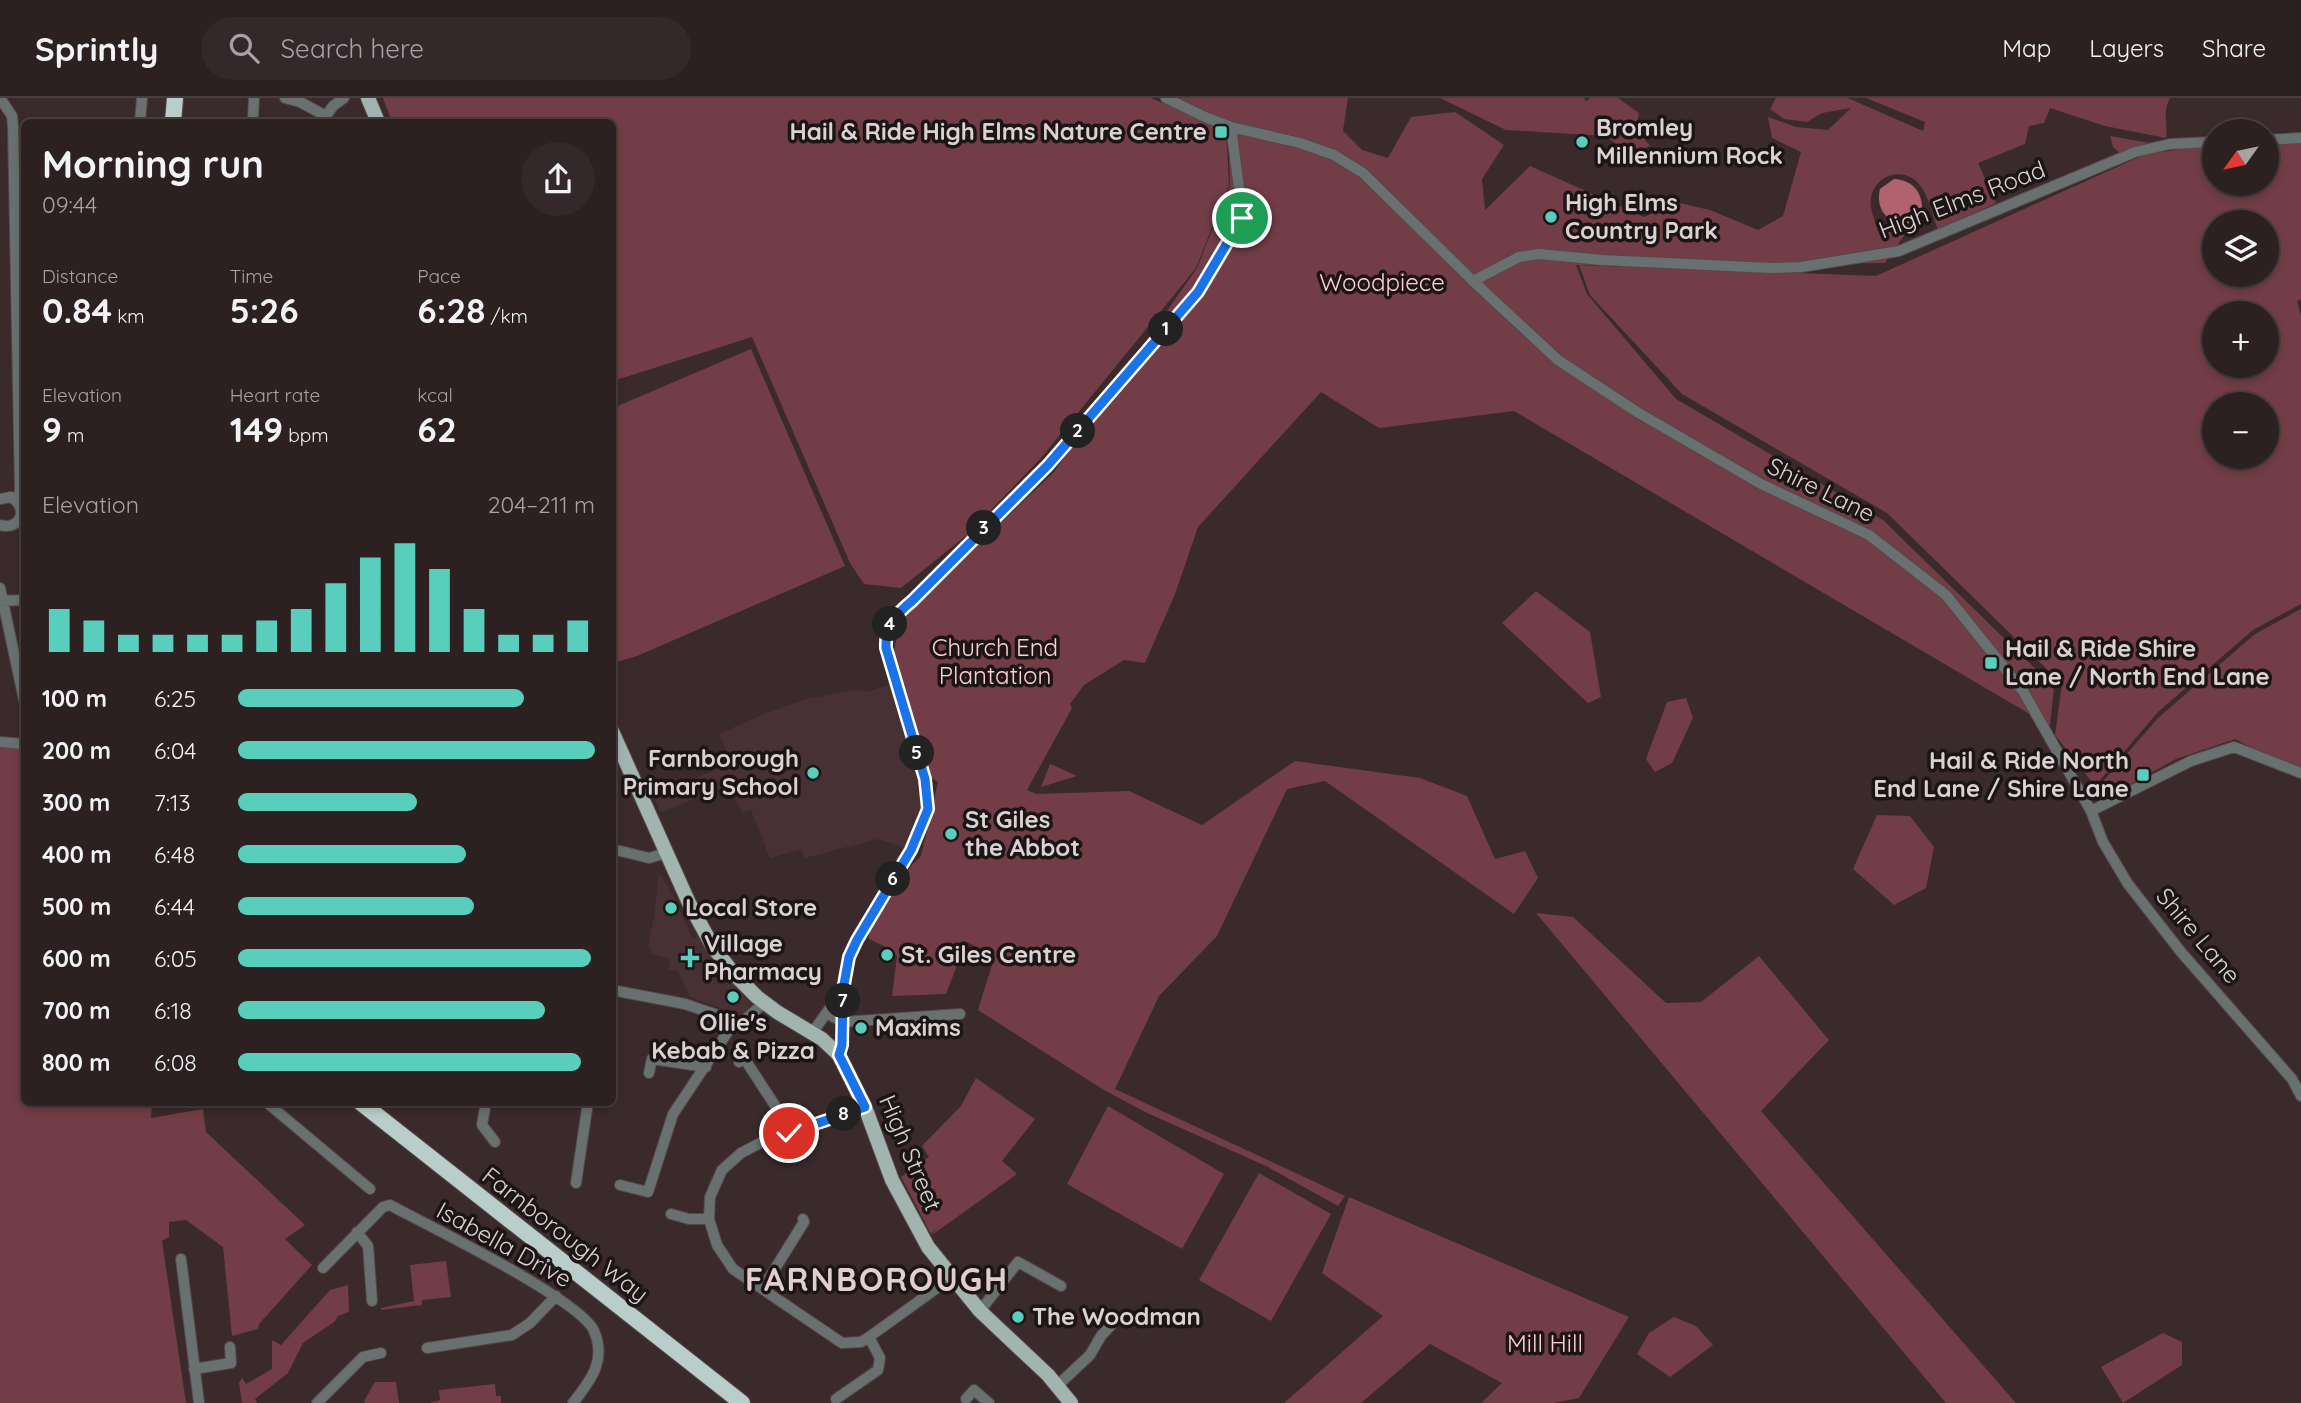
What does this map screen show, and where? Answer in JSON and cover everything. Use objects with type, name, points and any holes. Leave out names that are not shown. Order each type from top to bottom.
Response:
[{"type":"highway","points":[[173,119],[175,98]]},
{"type":"highway","name":"Farnborough Way","points":[[365,1106],[742,1403]]},
{"type":"main road","points":[[368,98],[377,119]]},
{"type":"main road","name":"High Street","points":[[616,740],[707,938],[734,974],[764,1003],[812,1033],[839,1055],[865,1107],[892,1180],[928,1247],[980,1311],[1058,1385],[1071,1403]]},
{"type":"street","points":[[0,98],[12,116],[21,281],[18,501]]},
{"type":"street","points":[[140,119],[142,98]]},
{"type":"street","points":[[253,118],[254,98]]},
{"type":"street","points":[[285,98],[295,100],[325,119],[333,106],[344,98]]},
{"type":"street","name":"Shire Lane","points":[[1166,98],[1231,127],[1300,143],[1334,155],[1363,173],[1558,360],[1637,412],[1760,484],[1868,535],[1946,595],[2023,691],[2091,811],[2103,842],[2128,884],[2181,952],[2292,1079],[2301,1096]]},
{"type":"street","points":[[839,1055],[842,1045],[843,990],[849,957],[911,850],[928,809],[925,779],[886,648],[885,633],[894,616],[1048,465],[1198,292],[1242,218],[1231,127]]},
{"type":"street","points":[[2279,139],[2301,138]]},
{"type":"street","name":"High Elms Road","points":[[1473,281],[1519,257],[1539,254],[1602,260],[1801,268],[1899,251],[2136,152],[2170,144],[2202,143]]},
{"type":"street","points":[[0,499],[11,497],[21,506]]},
{"type":"street","points":[[0,525],[10,527],[21,524]]},
{"type":"street","points":[[0,588],[21,687]]},
{"type":"street","points":[[1,601],[21,600]]},
{"type":"street","points":[[0,742],[21,744]]},
{"type":"street","points":[[2091,811],[2191,761],[2234,747],[2301,773]]},
{"type":"street","points":[[616,850],[649,858],[666,853]]},
{"type":"street","points":[[812,1033],[843,990]]},
{"type":"street","points":[[616,991],[685,1004],[745,1022],[764,1003]]},
{"type":"street","points":[[827,1013],[842,1022],[960,1014]]},
{"type":"street","points":[[620,1185],[648,1192],[673,1114],[735,1021]]},
{"type":"street","points":[[739,1062],[744,1058],[785,1121],[789,1133]]},
{"type":"street","points":[[649,1073],[652,1059],[706,1067]]},
{"type":"street","points":[[271,1106],[370,1189]]},
{"type":"street","points":[[485,1106],[482,1125],[495,1142]]},
{"type":"street","points":[[576,1182],[587,1106]]},
{"type":"street","points":[[865,1107],[762,1142],[741,1153],[722,1170],[710,1196],[709,1219],[717,1244],[733,1269],[836,1341],[854,1343],[869,1337],[951,1278]]},
{"type":"street","name":"Isabella Drive","points":[[357,1232],[383,1207],[390,1205],[556,1296],[590,1322],[598,1347],[596,1371],[573,1403]]},
{"type":"street","points":[[671,1214],[689,1219],[709,1219]]},
{"type":"street","points":[[763,1288],[804,1222],[803,1219]]},
{"type":"street","points":[[323,1268],[357,1232],[368,1246],[372,1301]]},
{"type":"street","points":[[181,1259],[199,1403]]},
{"type":"street","points":[[980,1311],[1018,1262],[1061,1286]]},
{"type":"street","points":[[427,1348],[512,1335],[530,1323],[556,1296]]},
{"type":"street","points":[[1058,1385],[1090,1354],[1101,1336],[1115,1321]]},
{"type":"street","points":[[836,1399],[878,1370],[880,1358],[869,1337]]},
{"type":"street","points":[[194,1369],[231,1363],[230,1347]]},
{"type":"street","points":[[317,1403],[363,1357],[381,1353]]},
{"type":"street","points":[[966,1399],[974,1390],[989,1403]]},
{"type":"shaded area","points":[[1894,179],[1907,182],[1919,193],[1922,211],[1910,223],[1895,222],[1881,209],[1880,189]]},
{"type":"shaded area","name":"Farnborough Primary School","points":[[893,683],[916,762],[923,802],[922,816],[906,848],[878,839],[805,858],[802,849],[770,858],[751,810],[742,813],[729,784],[661,813],[654,797],[731,762],[719,734],[806,699],[855,690],[867,692]]},
{"type":"shaded area","points":[[658,875],[662,876],[672,894],[693,939],[697,936],[751,1005],[742,1016],[690,997],[678,971],[668,970],[670,959],[651,954],[652,949],[648,947],[655,912]]},
{"type":"green space","points":[[383,98],[1151,98],[1226,131],[1229,185],[1196,268],[1041,458],[967,535],[901,588],[864,584],[850,563],[752,337],[616,380],[616,119],[391,119]]},
{"type":"green space","name":"Woodpiece","points":[[1177,98],[1348,98],[1343,131],[1362,150],[1388,158],[1411,117],[1455,112],[1504,145],[1482,179],[1485,210],[1530,166],[1644,217],[1675,202],[1710,210],[1758,230],[1783,216],[1801,152],[1772,138],[1768,117],[1796,127],[1828,130],[1851,108],[1822,113],[1807,122],[1784,119],[1770,109],[1776,98],[1848,98],[1923,131],[1925,122],[1866,98],[2170,98],[2166,113],[2166,138],[2105,126],[2050,108],[2044,123],[2029,126],[2025,144],[1978,163],[1996,203],[1938,230],[1928,200],[1919,184],[1900,174],[1887,177],[1877,185],[1871,199],[1876,224],[1910,227],[1885,263],[1576,265],[1587,294],[1676,399],[1883,520],[2054,687],[2050,726],[1514,411],[1379,428],[1321,392],[1198,527],[1175,594],[1145,663],[1124,660],[1084,685],[1070,704],[1072,708],[1027,790],[1037,794],[1129,791],[1202,825],[1295,761],[1420,778],[1467,796],[1495,859],[1525,851],[1538,878],[1514,914],[1325,781],[1287,789],[1217,936],[1159,996],[1115,1089],[1345,1196],[1338,1206],[1266,1166],[1145,1112],[1104,1090],[978,1010],[995,955],[966,942],[946,994],[892,996],[897,956],[869,939],[869,933],[885,907],[911,866],[921,856],[938,782],[926,774],[894,653],[897,632],[904,617],[1054,472],[1197,268],[1230,185],[1228,129],[1207,113]]},
{"type":"green space","points":[[1440,98],[1583,98],[1587,101],[1590,98],[1618,98],[1639,113],[1636,129],[1650,146],[1630,154],[1606,136],[1506,130]]},
{"type":"green space","points":[[2110,136],[2150,143],[2120,153],[2113,147]]},
{"type":"green space","points":[[2279,142],[2301,143],[2301,299],[2297,301],[2301,316],[2301,604],[2253,630],[2158,712],[2095,786],[2055,735],[2062,684],[1887,513],[1682,394],[1590,295],[1579,265],[1876,276],[2146,154],[2202,147],[2202,196],[2279,196]]},
{"type":"green space","points":[[751,349],[845,566],[637,656],[616,662],[616,407]]},
{"type":"green space","points":[[1536,591],[1590,632],[1601,697],[1588,703],[1502,623]]},
{"type":"green space","points":[[2301,609],[2301,775],[2235,739],[2176,759],[2118,791],[2098,787],[2158,718],[2255,634]]},
{"type":"green space","points":[[1686,698],[1693,718],[1672,763],[1655,772],[1646,759],[1667,702]]},
{"type":"green space","points":[[0,745],[21,748],[21,1106],[152,1106],[151,1118],[203,1109],[206,1132],[305,1225],[285,1239],[312,1265],[259,1324],[258,1329],[232,1336],[223,1247],[186,1220],[169,1222],[169,1237],[162,1241],[186,1403],[0,1403]]},
{"type":"green space","points":[[1050,764],[1053,765],[1077,776],[1041,787]]},
{"type":"green space","points":[[1877,815],[1910,816],[1934,847],[1926,888],[1894,905],[1853,869]]},
{"type":"green space","points":[[1536,913],[1573,917],[1666,1003],[1701,1002],[1759,956],[1829,1040],[1761,1111],[2016,1403],[1946,1403]]},
{"type":"green space","points":[[976,1078],[1035,1119],[1002,1161],[1017,1174],[932,1235],[938,1227],[931,1234],[901,1177],[929,1157],[922,1146],[961,1106]]},
{"type":"green space","points":[[1108,1106],[1224,1174],[1182,1249],[1067,1184]]},
{"type":"green space","points":[[1259,1173],[1331,1214],[1271,1321],[1199,1280]]},
{"type":"green space","name":"Mill Hill","points":[[1349,1197],[1629,1317],[1579,1398],[1553,1403],[1481,1403],[1502,1383],[1430,1344],[1361,1403],[1284,1403],[1383,1316],[1322,1273]]},
{"type":"green space","points":[[446,1261],[451,1297],[422,1300],[422,1305],[381,1310],[414,1301],[410,1265]]},
{"type":"green space","points":[[348,1285],[349,1312],[338,1316],[334,1322],[303,1343],[288,1373],[255,1399],[257,1403],[242,1403],[239,1383],[242,1378],[246,1384],[272,1369],[272,1340],[281,1345],[330,1290]]},
{"type":"green space","points":[[1674,1317],[1696,1326],[1713,1345],[1670,1377],[1637,1354],[1649,1333]]},
{"type":"green space","points":[[2163,1333],[2182,1342],[2182,1365],[2123,1403],[2101,1367]]},
{"type":"green space","points":[[375,1382],[396,1382],[399,1403],[365,1403]]},
{"type":"green space","points":[[495,1384],[496,1396],[501,1396],[501,1403],[430,1403],[440,1400],[439,1390]]},
{"type":"place","name":"Hail & Ride High Elms Nature Centre","points":[[1221,132]]},
{"type":"place","name":"Bromley Millennium Rock","points":[[1582,142]]},
{"type":"place","name":"High Elms Country Park","points":[[1551,217]]},
{"type":"place","name":"Hail & Ride Shire Lane / North End Lane","points":[[1991,663]]},
{"type":"place","name":"Farnborough Primary School","points":[[813,773]]},
{"type":"place","name":"Hail & Ride North End Lane / Shire Lane","points":[[2143,775]]},
{"type":"place","name":"St Giles the Abbot","points":[[951,834]]},
{"type":"place","name":"Local Store","points":[[671,908]]},
{"type":"place","name":"St. Giles Centre","points":[[887,955]]},
{"type":"place","name":"Village Pharmacy","points":[[690,958]]},
{"type":"place","name":"Ollie's Kebab & Pizza","points":[[733,997]]},
{"type":"place","name":"Maxims","points":[[861,1028]]},
{"type":"place","name":"The Woodman","points":[[1018,1317]]},
{"type":"district","name":"FARNBOROUGH","points":[[877,1280]]},
{"type":"route","points":[[789,1133],[865,1107],[839,1055],[842,1049],[845,974],[857,940],[911,850],[928,809],[925,779],[886,648],[885,633],[894,616],[1048,465],[1198,292],[1242,218]]},
{"type":"park label","name":"Church End Plantation","points":[[995,662]]}]
